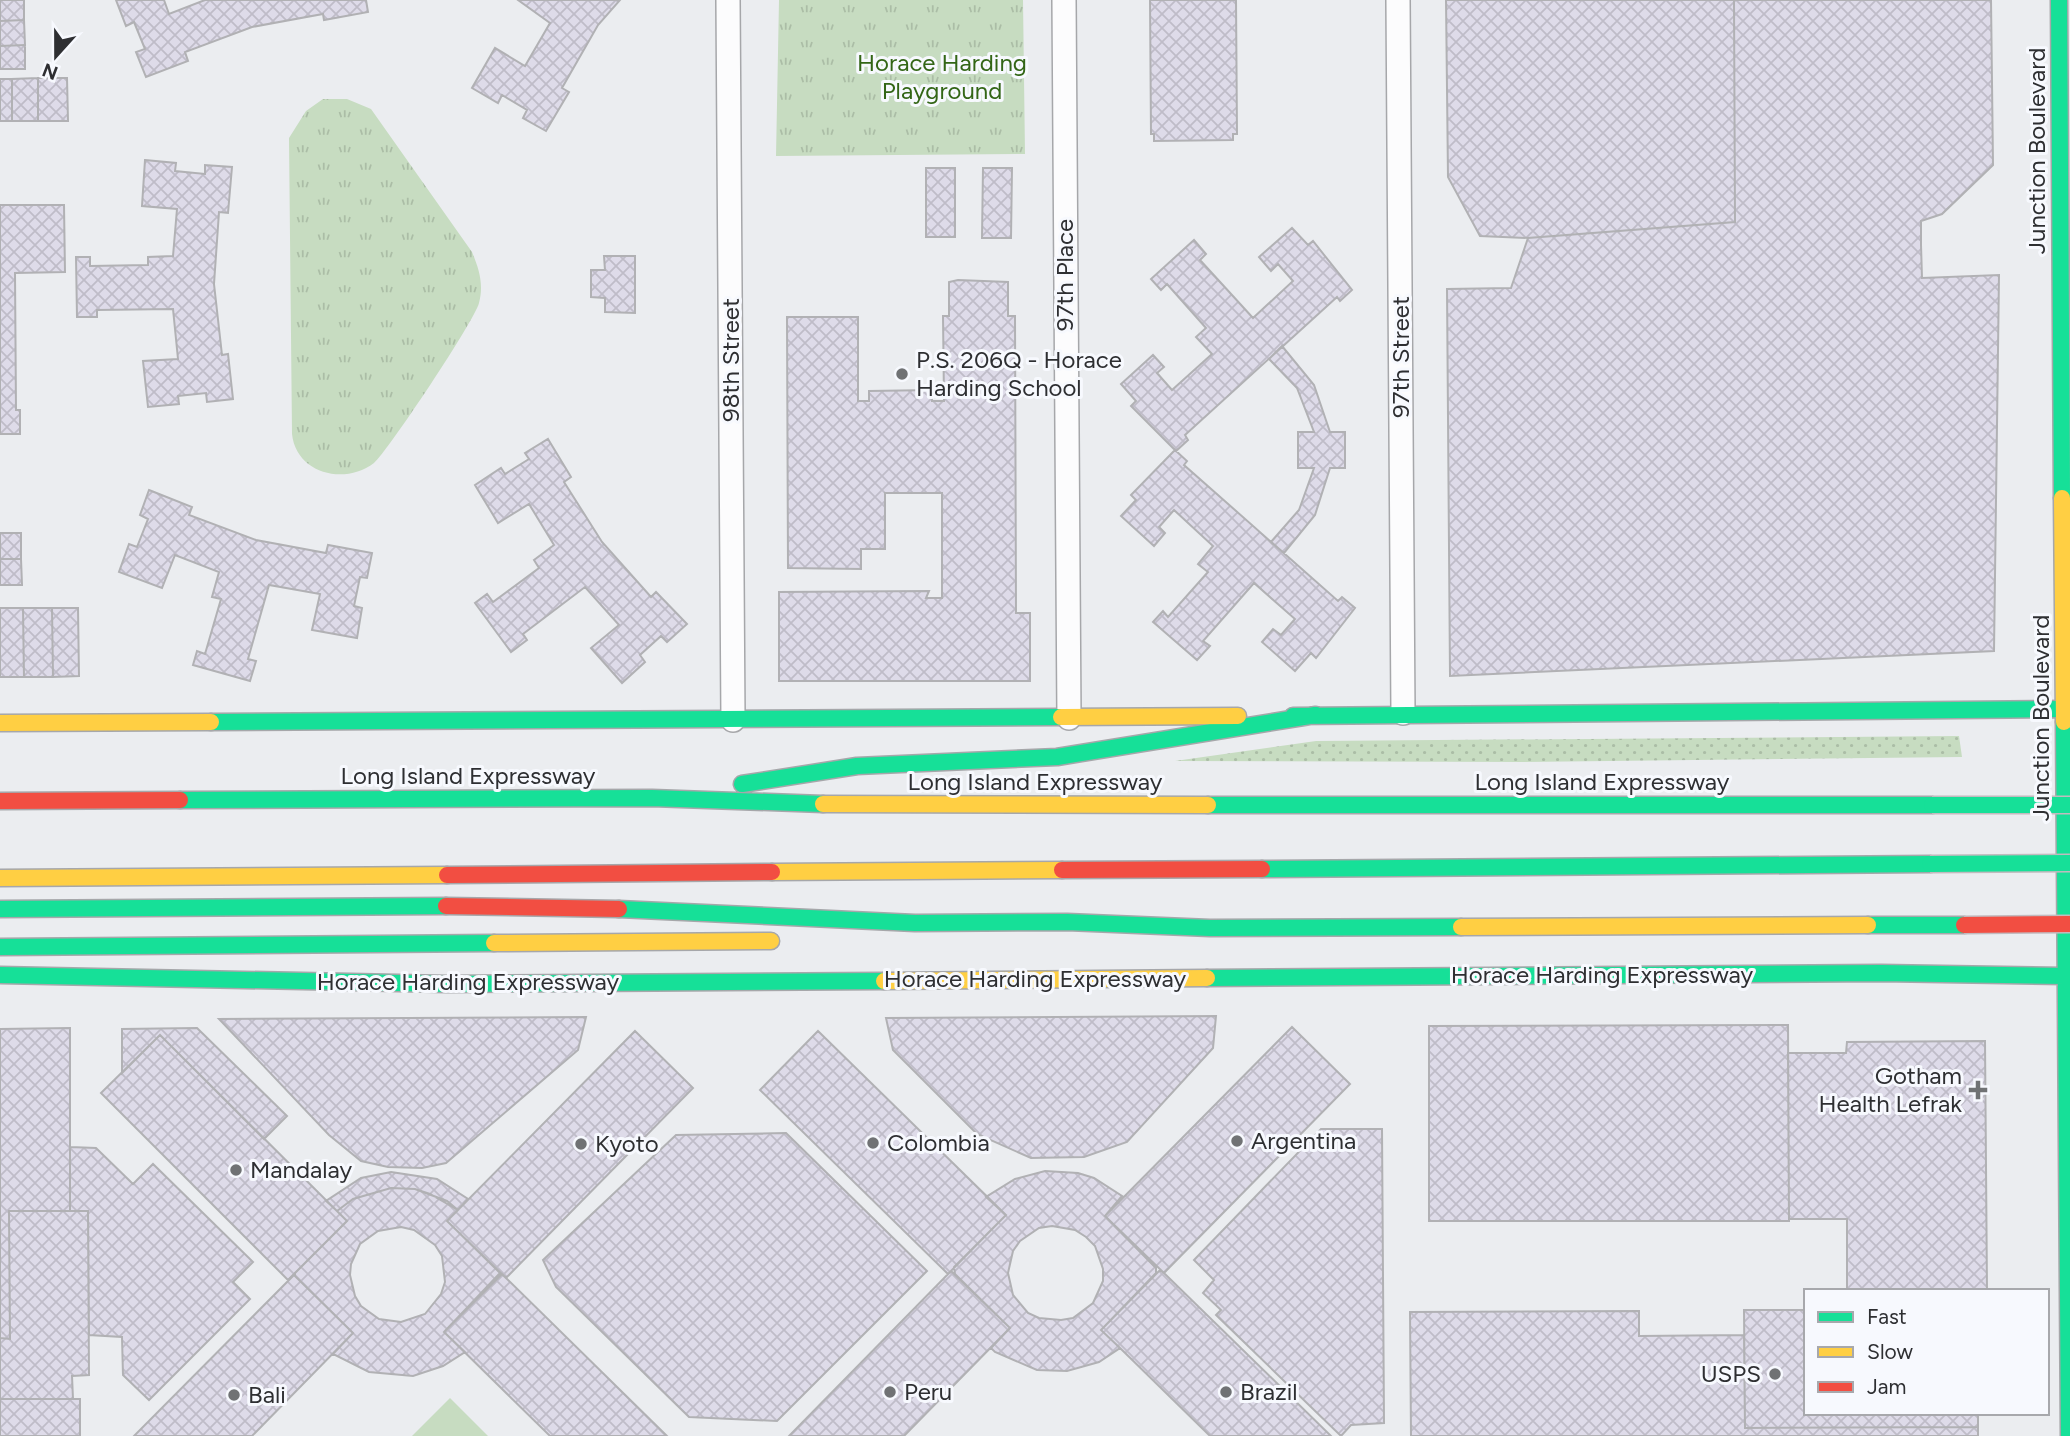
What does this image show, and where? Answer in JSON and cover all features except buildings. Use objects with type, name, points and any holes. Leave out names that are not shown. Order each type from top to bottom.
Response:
[{"type":"main road","name":"Junction Boulevard","points":[[2059,0],[2067,709],[2069,1436]]},
{"type":"main road","points":[[0,723],[1069,719],[1403,713],[2067,709]]},
{"type":"main road","points":[[652,798],[857,766],[1056,757],[1156,743],[1316,715]]},
{"type":"main road","name":"Long Island Expressway","points":[[0,802],[652,798],[856,805],[2070,805]]},
{"type":"main road","points":[[0,878],[2070,863]]},
{"type":"main road","points":[[0,909],[494,906],[915,923],[1067,922],[1210,928],[2070,925]]},
{"type":"main road","points":[[904,940],[1069,937],[1210,928]]},
{"type":"main road","points":[[0,947],[781,941]]},
{"type":"main road","name":"Horace Harding Expressway","points":[[0,975],[149,975],[397,984],[1881,973],[2067,976]]},
{"type":"street","name":"98th Street","points":[[728,0],[733,720]]},
{"type":"street","name":"97th Place","points":[[1063,0],[1069,719]]},
{"type":"street","name":"97th Street","points":[[1398,0],[1403,713]]},
{"type":"green space","name":"Horace Harding Playground","points":[[779,0],[1023,0],[1025,154],[776,156]]},
{"type":"green space","points":[[323,99],[347,99],[371,109],[472,252],[481,283],[479,303],[474,314],[412,412],[374,463],[349,474],[323,472],[312,466],[302,458],[295,447],[292,434],[289,138],[306,111]]},
{"type":"green space","points":[[1959,736],[1962,757],[1523,762],[1175,761],[1316,741]]},
{"type":"green space","points":[[450,1398],[488,1436],[412,1436]]},
{"type":"traffic: fast","points":[[2059,0],[2062,498]]},
{"type":"traffic: fast","points":[[1293,716],[2070,709]]},
{"type":"traffic: fast","points":[[742,784],[857,766],[1057,757],[1316,715]]},
{"type":"traffic: fast","points":[[211,722],[1061,717]]},
{"type":"traffic: fast","points":[[2064,722],[2069,1436]]},
{"type":"traffic: fast","points":[[180,800],[652,798],[823,804]]},
{"type":"traffic: fast","points":[[1208,805],[1932,805]]},
{"type":"traffic: fast","points":[[1932,805],[2070,805]]},
{"type":"traffic: fast","points":[[1930,864],[2070,863]]},
{"type":"traffic: fast","points":[[1262,869],[1930,864]]},
{"type":"traffic: fast","points":[[0,909],[446,906]]},
{"type":"traffic: fast","points":[[619,909],[915,923],[1067,922],[1210,928],[1461,927]]},
{"type":"traffic: fast","points":[[1868,925],[1964,925]]},
{"type":"traffic: fast","points":[[0,947],[494,943]]},
{"type":"traffic: fast","points":[[1207,978],[1881,973],[2064,976]]},
{"type":"traffic: fast","points":[[0,975],[447,984],[884,981]]},
{"type":"traffic: slow","points":[[2062,498],[2064,722]]},
{"type":"traffic: slow","points":[[1061,717],[1238,716]]},
{"type":"traffic: slow","points":[[0,723],[211,722]]},
{"type":"traffic: slow","points":[[823,804],[1208,805]]},
{"type":"traffic: slow","points":[[772,872],[1062,870]]},
{"type":"traffic: slow","points":[[0,878],[447,875]]},
{"type":"traffic: slow","points":[[1461,927],[1868,925]]},
{"type":"traffic: slow","points":[[494,943],[771,941]]},
{"type":"traffic: slow","points":[[884,981],[1207,978]]},
{"type":"traffic: jam","points":[[0,801],[180,800]]},
{"type":"traffic: jam","points":[[1062,870],[1262,869]]},
{"type":"traffic: jam","points":[[447,875],[772,872]]},
{"type":"traffic: jam","points":[[446,906],[619,909]]},
{"type":"traffic: jam","points":[[1964,925],[2070,924]]},
{"type":"place","name":"P.S. 206Q - Horace Harding School","points":[[902,374]]},
{"type":"place","name":"Gotham Health Lefrak","points":[[1978,1090]]},
{"type":"place","name":"Argentina","points":[[1237,1141]]},
{"type":"place","name":"Colombia","points":[[873,1143]]},
{"type":"place","name":"Kyoto","points":[[581,1144]]},
{"type":"place","name":"Mandalay","points":[[236,1170]]},
{"type":"place","name":"USPS","points":[[1775,1374]]},
{"type":"place","name":"Peru","points":[[890,1392]]},
{"type":"place","name":"Brazil","points":[[1226,1392]]},
{"type":"place","name":"Bali","points":[[234,1395]]}]
